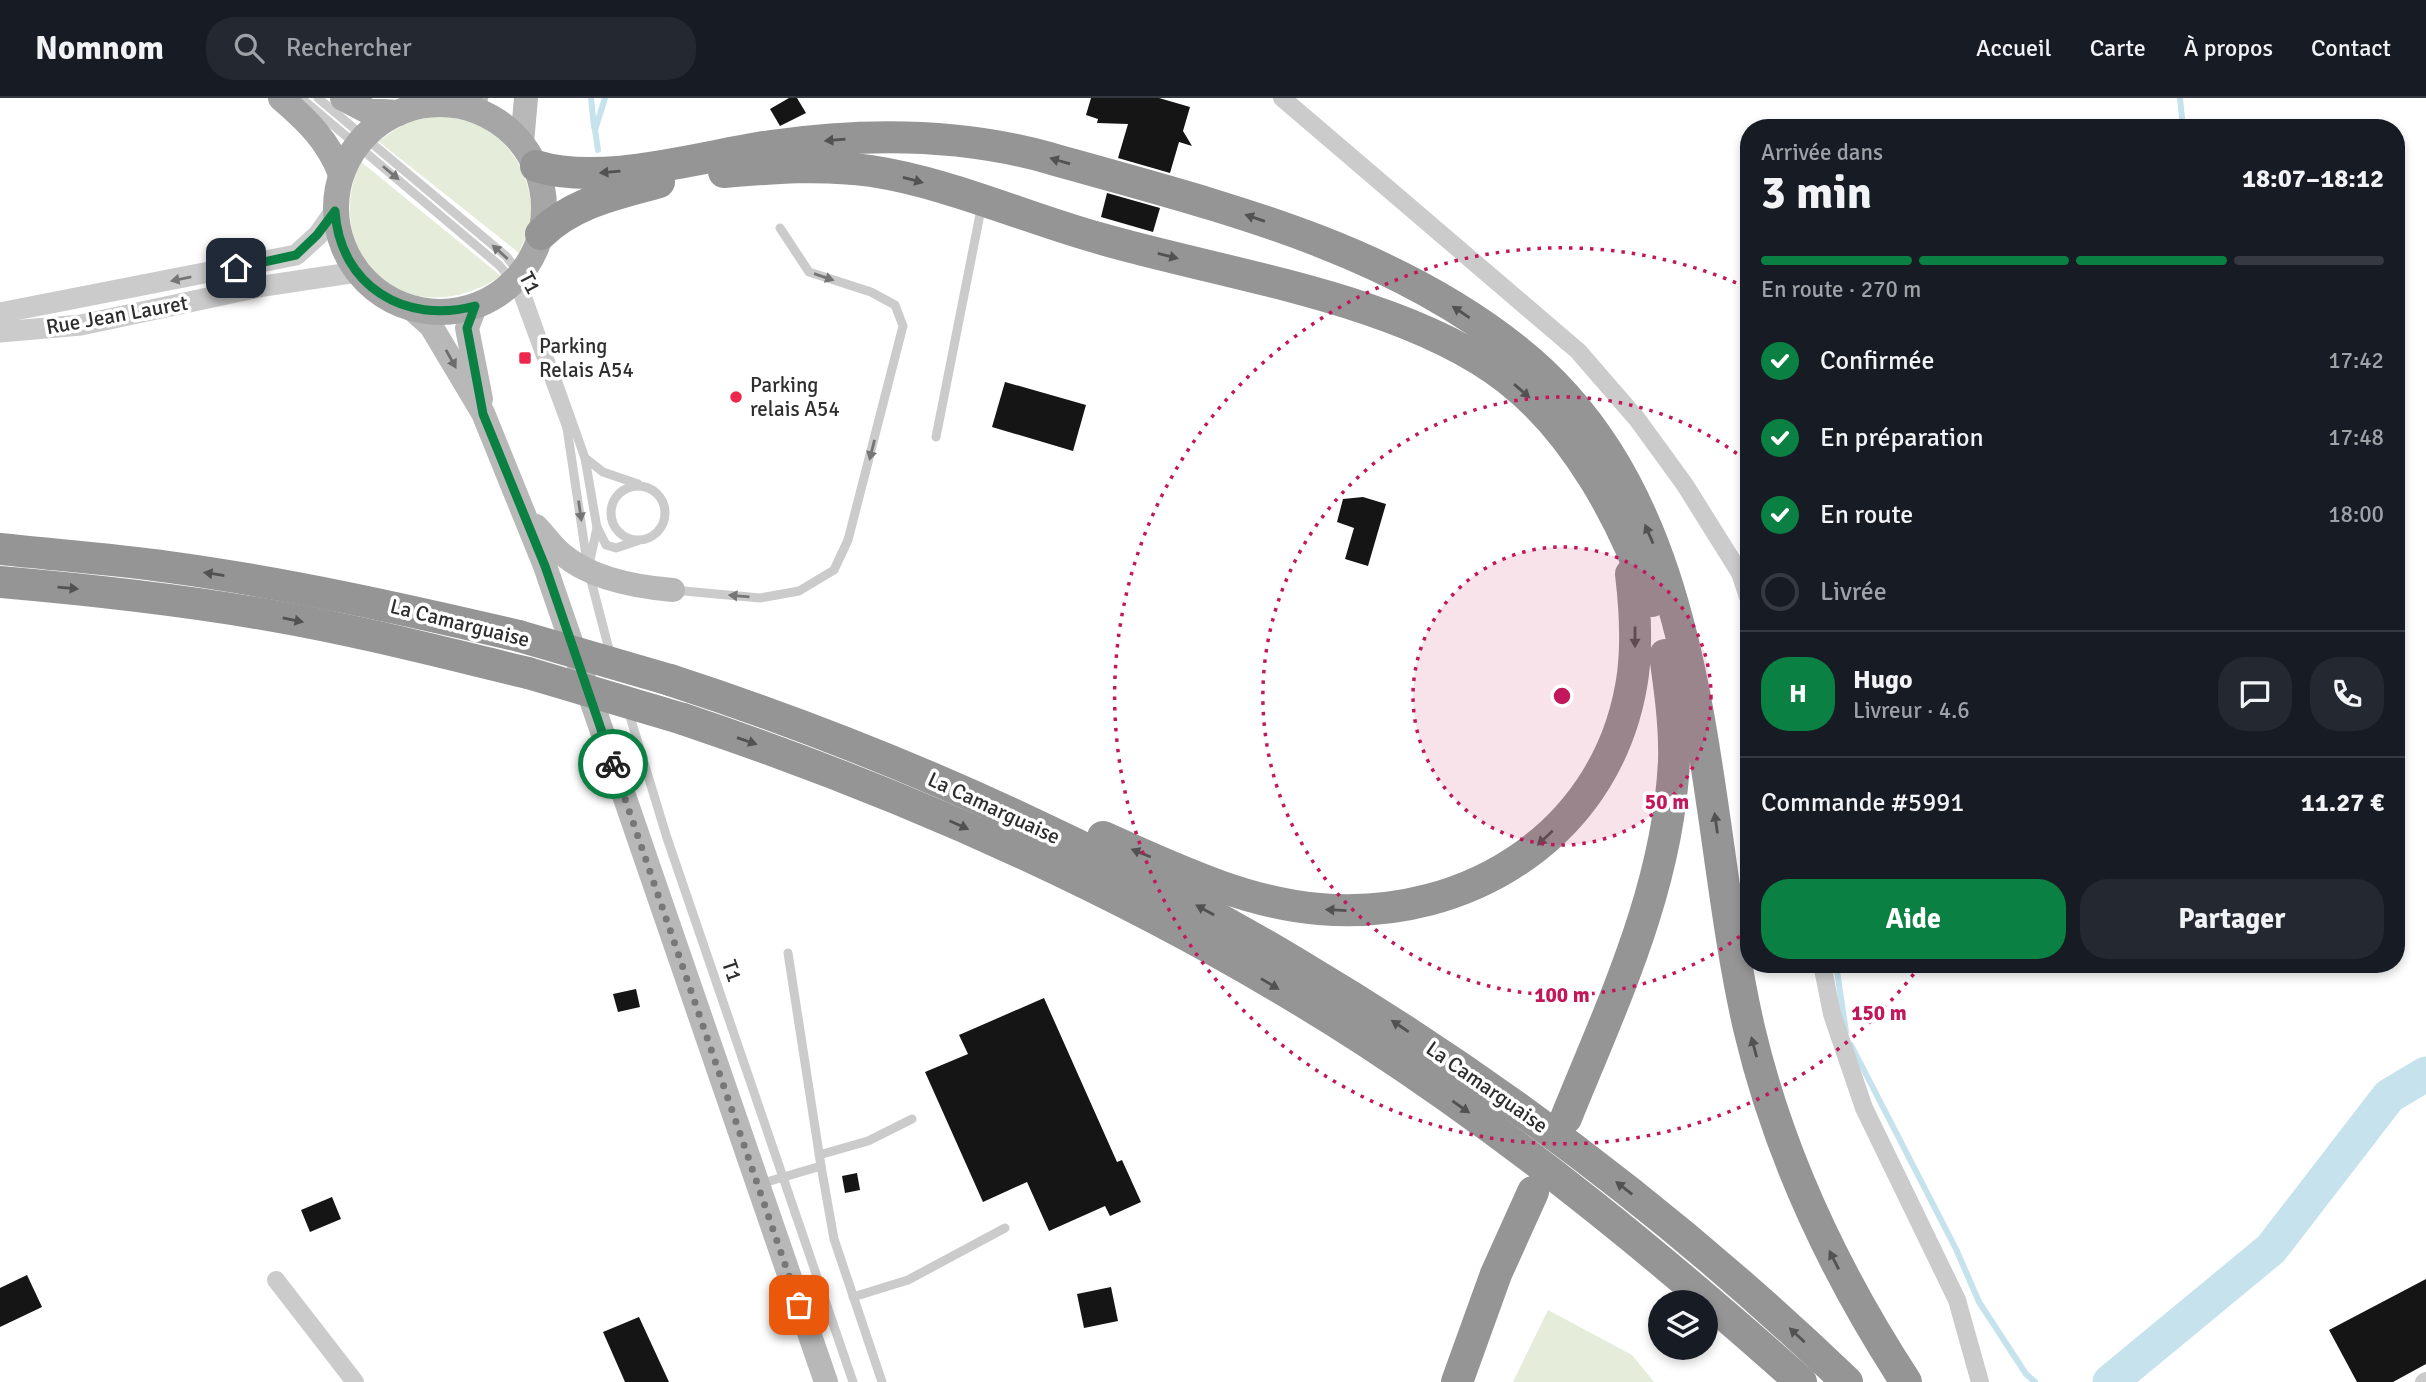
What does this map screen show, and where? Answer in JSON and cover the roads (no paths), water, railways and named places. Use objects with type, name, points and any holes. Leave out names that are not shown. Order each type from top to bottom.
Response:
[{"type":"highway","points":[[529,155],[560,174],[592,173],[776,145],[867,139],[954,141],[1041,156],[1243,214],[1341,247],[1447,303],[1518,351],[1569,402],[1617,466],[1649,533],[1673,600],[1709,776],[1734,952],[1763,1079],[1811,1215],[1874,1333],[1906,1382]]},
{"type":"highway","points":[[541,234],[556,219],[571,211],[676,177],[746,170],[828,167],[870,171],[906,178],[1101,239],[1328,298],[1423,330],[1468,351],[1508,379],[1557,427],[1585,464],[1628,545],[1657,616],[1665,655],[1672,723],[1671,795],[1666,834],[1644,921],[1571,1122],[1638,980],[1671,886],[1686,804],[1687,670]]},
{"type":"highway","points":[[784,717],[950,771],[1250,896],[1283,904],[1346,911],[1420,904],[1459,892],[1512,866],[1553,831],[1591,785],[1618,730],[1633,676],[1635,619],[1628,545]]},
{"type":"highway","name":"La Camarguaise","points":[[0,549],[169,567],[257,581],[400,608],[519,636],[784,717],[983,801],[1185,898],[1373,1009],[1475,1076],[1645,1204],[1744,1287],[1847,1382]]},
{"type":"highway","name":"La Camarguaise","points":[[0,582],[96,591],[274,616],[391,640],[528,673],[683,719],[886,793],[1115,899],[1220,955],[1364,1040],[1589,1200],[1801,1382]]},
{"type":"highway","points":[[1457,1382],[1496,1274],[1539,1197],[1473,1382]]},
{"type":"highway","points":[[1589,1200],[1608,1236],[1669,1290]]},
{"type":"highway","points":[[1718,1335],[1768,1382]]},
{"type":"main road","points":[[281,98],[314,126],[334,156],[341,174]]},
{"type":"main road","points":[[343,98],[368,111],[398,113],[435,104],[468,102],[491,117],[529,155]]},
{"type":"main road","points":[[412,309],[444,313],[492,299],[517,278],[532,258],[541,234],[544,193],[529,155],[526,98]]},
{"type":"main road","points":[[398,113],[360,140],[341,174],[335,211],[341,243],[357,272],[376,291],[412,309],[431,326],[483,414],[579,660],[826,1382]]},
{"type":"main road","points":[[475,306],[467,328],[483,414]]},
{"type":"main road","points":[[524,515],[564,556],[588,569],[643,587],[673,590]]},
{"type":"street","points":[[1282,98],[1578,351],[1637,419],[1685,485],[1740,573]]},
{"type":"street","name":"Rue Jean Lauret","points":[[0,313],[296,255],[317,235],[335,211]]},
{"type":"street","name":"Rue Jean Lauret","points":[[0,332],[81,325],[264,286],[357,272]]},
{"type":"street","points":[[1824,973],[1832,1014],[1864,1108],[1957,1300],[1980,1382]]},
{"type":"street","points":[[276,1280],[355,1382]]},
{"type":"lane","name":"T1","points":[[301,98],[360,140],[507,257],[585,458],[597,528],[588,569]]},
{"type":"lane","name":"T1","points":[[318,98],[360,140]]},
{"type":"lane","points":[[936,437],[983,202]]},
{"type":"lane","points":[[673,590],[760,598],[799,590],[834,570],[848,540],[903,326],[895,305],[871,292],[810,272],[780,228]]},
{"type":"lane","name":"T1","points":[[517,278],[568,428],[588,569],[616,672]]},
{"type":"lane","points":[[568,428],[597,528],[606,545],[616,548],[655,535],[665,520],[664,502],[659,494],[603,472],[585,458]]},
{"type":"lane","points":[[637,541],[621,534],[611,519],[611,510],[618,494],[625,489],[643,486]]},
{"type":"lane","name":"T1","points":[[620,684],[667,838],[853,1382]]},
{"type":"lane","points":[[788,953],[834,1238],[882,1382]]},
{"type":"lane","points":[[819,1155],[868,1141],[912,1119]]},
{"type":"lane","points":[[758,1184],[821,1167]]},
{"type":"lane","points":[[853,1297],[908,1280],[1004,1228]]},
{"type":"waterway","points":[[591,98],[594,127]]},
{"type":"waterway","points":[[598,150],[595,130],[605,98]]},
{"type":"waterway","points":[[2180,98],[2182,119]]},
{"type":"waterway","points":[[1837,973],[1846,1032]]},
{"type":"waterway","points":[[1851,1045],[1956,1249],[1979,1302],[2026,1374],[2035,1382]]},
{"type":"waterway","points":[[2110,1382],[2271,1249],[2389,1096],[2426,1074]]},
{"type":"place","name":"Parking Relais A54","points":[[525,358]]},
{"type":"place","name":"Parking relais A54","points":[[736,397]]}]
